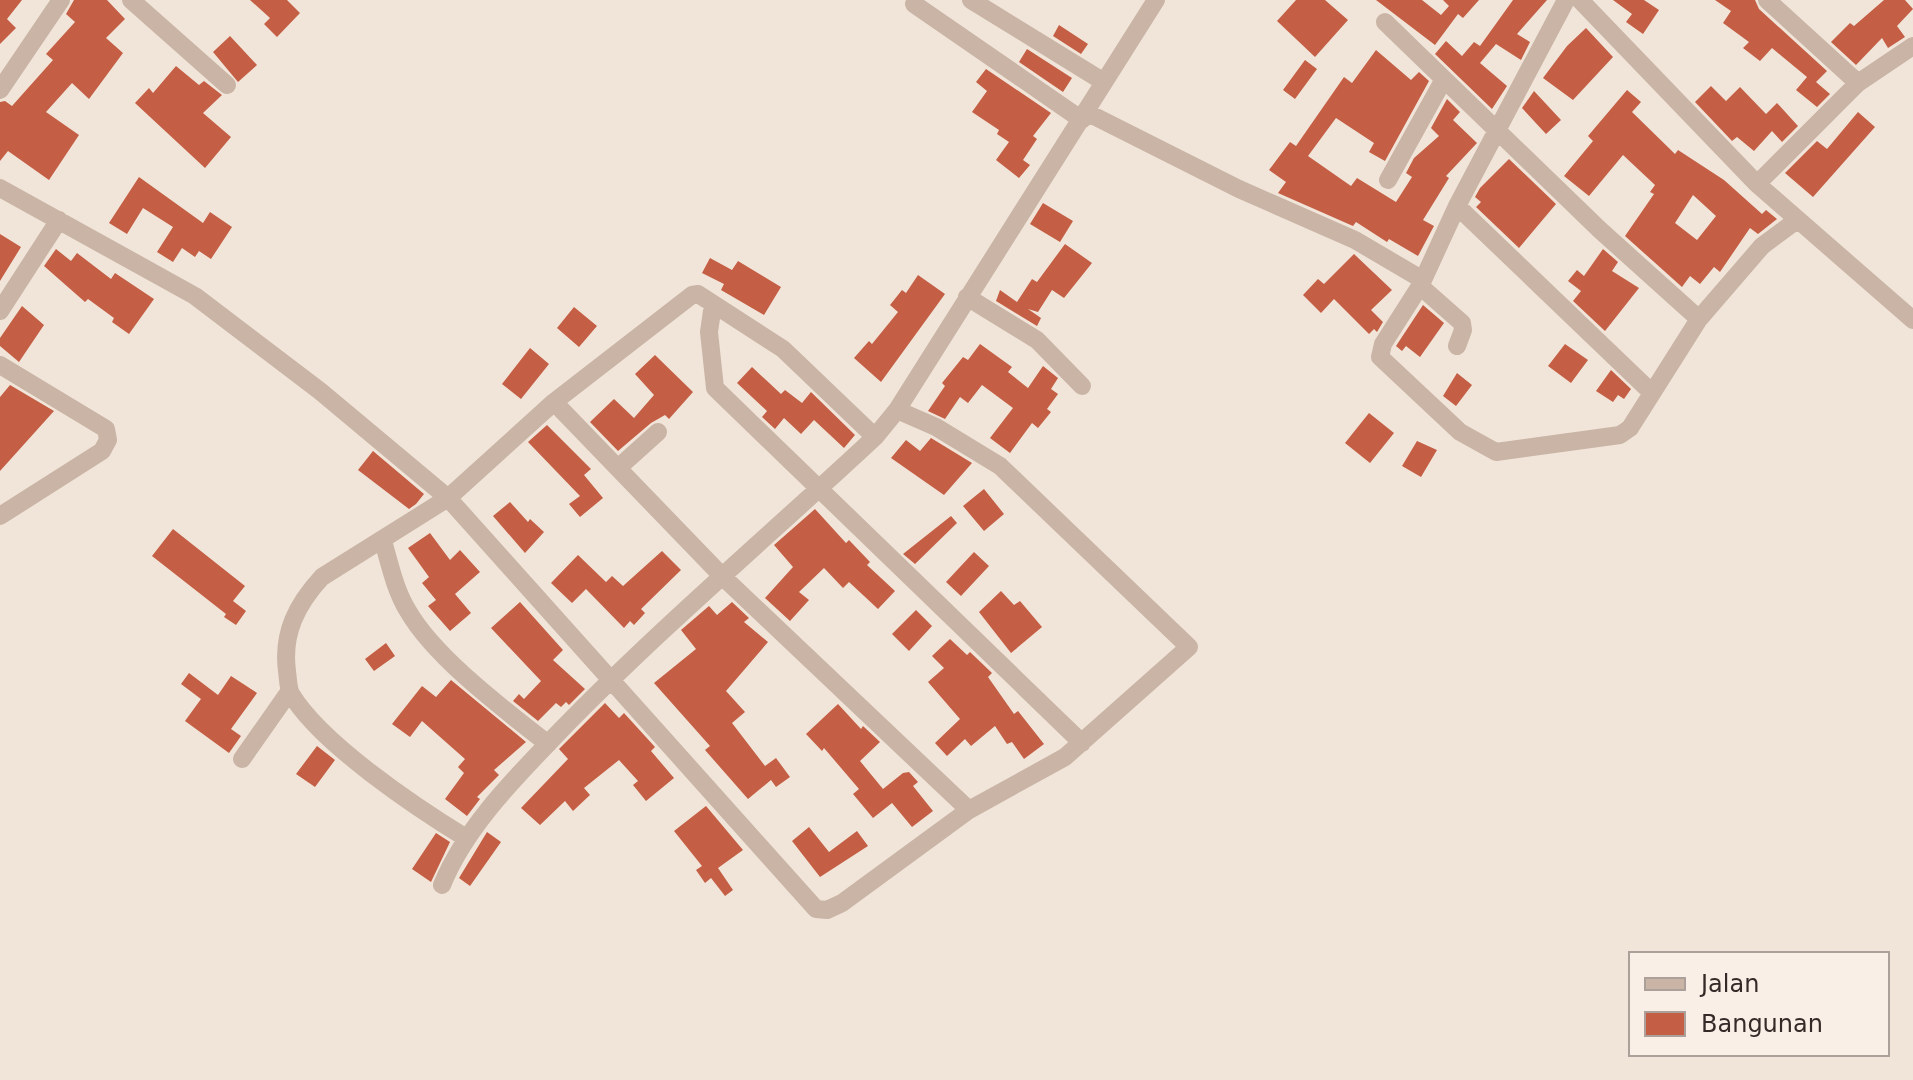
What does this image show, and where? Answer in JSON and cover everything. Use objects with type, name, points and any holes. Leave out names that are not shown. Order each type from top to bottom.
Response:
[{"type":"street","points":[[0,90],[61,0]]},
{"type":"street","points":[[131,0],[227,85]]},
{"type":"street","points":[[971,0],[1104,82]]},
{"type":"street","points":[[442,885],[466,838],[548,744],[612,677],[875,437],[897,410],[1156,0]]},
{"type":"street","points":[[1566,0],[1457,206],[1422,283],[1383,344],[1381,361],[1460,432],[1489,450],[1501,453],[1620,435],[1630,428],[1650,391],[1699,319],[1762,246],[1797,220]]},
{"type":"street","points":[[1580,0],[1757,184],[1913,320]]},
{"type":"street","points":[[1767,0],[1858,83]]},
{"type":"street","points":[[914,4],[1084,116],[1355,240],[1422,283],[1462,323],[1463,330],[1457,346]]},
{"type":"street","points":[[1385,22],[1600,230],[1699,319]]},
{"type":"street","points":[[1757,184],[1858,83],[1913,46]]},
{"type":"street","points":[[1388,180],[1444,79]]},
{"type":"street","points":[[0,188],[195,296],[320,391],[448,498],[612,677],[816,909],[827,910],[842,903],[969,810],[1065,757],[1187,651],[1187,643],[1000,466],[936,427],[897,410]]},
{"type":"street","points":[[1457,206],[1650,391]]},
{"type":"street","points":[[0,311],[59,220]]},
{"type":"street","points":[[242,759],[289,692],[287,637],[306,594],[322,577],[448,498],[554,402],[692,295],[698,294],[783,349],[875,437]]},
{"type":"street","points":[[967,297],[1037,340],[1082,386]]},
{"type":"street","points":[[713,304],[709,332],[715,388],[1082,743]]},
{"type":"street","points":[[0,365],[106,429],[108,440],[102,451],[0,516]]},
{"type":"street","points":[[554,402],[722,576],[969,810]]},
{"type":"street","points":[[618,468],[658,432]]},
{"type":"street","points":[[383,541],[393,579],[408,612],[423,633],[494,701],[548,744]]},
{"type":"street","points":[[289,692],[324,732],[356,759],[466,838]]},
{"type":"building","points":[[0,0],[22,0],[7,19],[16,28],[0,44]]},
{"type":"building","points":[[74,0],[107,0],[125,19],[106,38],[123,53],[89,99],[72,83],[46,112],[79,135],[49,180],[8,151],[0,161],[0,102],[5,101],[12,106],[53,60],[46,54],[75,22],[66,14]]},
{"type":"building","points":[[250,0],[287,0],[300,13],[277,37],[264,24],[270,18]]},
{"type":"building","points":[[1296,0],[1325,0],[1348,20],[1315,57],[1277,21]]},
{"type":"building","points":[[1376,0],[1422,0],[1441,15],[1449,6],[1443,0],[1479,0],[1463,18],[1458,14],[1435,45]]},
{"type":"building","points":[[1513,0],[1547,0],[1517,34],[1530,42],[1521,60],[1496,44],[1480,63],[1507,86],[1492,109],[1435,54],[1446,41],[1462,56],[1474,42],[1480,46]]},
{"type":"building","points":[[1613,0],[1644,0],[1659,10],[1643,34],[1626,22],[1632,14]]},
{"type":"building","points":[[1715,0],[1755,0],[1759,9],[1827,71],[1816,82],[1830,94],[1817,107],[1796,90],[1807,77],[1772,48],[1760,61],[1743,48],[1749,42],[1723,23],[1731,11]]},
{"type":"building","points":[[1884,0],[1905,0],[1913,9],[1897,26],[1905,37],[1888,48],[1882,38],[1856,65],[1831,42],[1850,23],[1854,26]]},
{"type":"building","points":[[1059,25],[1088,44],[1081,54],[1053,36]]},
{"type":"building","points":[[1586,28],[1613,57],[1573,100],[1543,78],[1567,46]]},
{"type":"building","points":[[230,36],[257,65],[238,82],[213,52]]},
{"type":"building","points":[[1027,49],[1072,78],[1063,92],[1019,62]]},
{"type":"building","points":[[1376,50],[1411,80],[1419,72],[1429,81],[1385,161],[1369,152],[1374,143],[1336,118],[1308,156],[1351,186],[1357,178],[1396,202],[1412,177],[1406,173],[1414,158],[1439,136],[1431,128],[1447,99],[1460,112],[1453,120],[1477,143],[1446,176],[1449,178],[1423,220],[1434,226],[1418,256],[1389,239],[1387,242],[1356,222],[1353,226],[1278,193],[1286,182],[1269,170],[1290,142],[1296,146],[1344,77],[1352,83]]},
{"type":"building","points":[[1305,60],[1317,69],[1295,99],[1283,90]]},
{"type":"building","points":[[176,66],[199,85],[204,81],[222,95],[203,113],[231,137],[205,168],[135,103],[149,88],[153,93]]},
{"type":"building","points":[[986,69],[1051,113],[1033,136],[1037,139],[1023,160],[1030,165],[1019,178],[996,160],[1009,142],[997,134],[999,130],[972,112],[987,91],[976,82]]},
{"type":"building","points":[[1711,86],[1726,101],[1740,87],[1766,114],[1777,103],[1798,126],[1782,142],[1772,131],[1754,151],[1737,137],[1732,141],[1695,102]]},
{"type":"building","points":[[1627,90],[1641,102],[1632,112],[1675,154],[1678,150],[1724,180],[1762,214],[1766,210],[1777,219],[1758,234],[1750,228],[1720,272],[1714,267],[1700,284],[1690,276],[1682,287],[1625,236],[1654,194],[1650,192],[1655,185],[1623,155],[1589,196],[1564,176],[1593,141],[1588,136]],"holes":[[[1693,195],[1716,216],[1697,240],[1675,223]]]},
{"type":"building","points":[[1534,91],[1561,120],[1546,134],[1522,108]]},
{"type":"building","points":[[1858,112],[1875,127],[1813,197],[1785,173],[1817,141],[1827,149]]},
{"type":"building","points":[[1509,159],[1556,204],[1519,248],[1476,207],[1481,202],[1475,197],[1480,188]]},
{"type":"building","points":[[139,177],[203,223],[210,212],[232,227],[211,259],[199,251],[195,257],[182,248],[173,262],[157,252],[173,227],[143,208],[127,234],[109,223]]},
{"type":"building","points":[[1043,203],[1073,221],[1060,242],[1030,224]]},
{"type":"building","points":[[0,234],[21,247],[0,281]]},
{"type":"building","points":[[1065,244],[1092,263],[1064,298],[1052,290],[1038,312],[1028,309],[1041,318],[1037,326],[996,301],[1000,290],[1017,302],[1032,279],[1037,282]]},
{"type":"building","points":[[56,249],[71,261],[77,253],[111,279],[115,273],[154,299],[129,334],[112,322],[114,318],[88,299],[85,302],[44,266]]},
{"type":"building","points":[[1603,249],[1618,262],[1612,271],[1639,288],[1605,331],[1573,301],[1581,291],[1568,281],[1577,270],[1584,276]]},
{"type":"building","points":[[1354,254],[1392,290],[1371,310],[1383,322],[1377,332],[1374,329],[1369,334],[1334,299],[1321,313],[1303,295],[1318,279],[1324,284]]},
{"type":"building","points":[[710,258],[732,270],[738,261],[781,287],[764,315],[721,290],[724,284],[702,273]]},
{"type":"building","points":[[918,275],[945,294],[881,382],[854,358],[869,341],[872,344],[898,312],[890,305],[902,290],[906,293]]},
{"type":"building","points":[[1423,305],[1444,323],[1420,357],[1406,346],[1402,351],[1396,346]]},
{"type":"building","points":[[22,306],[44,325],[19,362],[0,346],[0,338]]},
{"type":"building","points":[[574,307],[597,326],[579,347],[557,328]]},
{"type":"building","points":[[980,344],[1012,367],[1008,372],[1028,388],[1043,366],[1058,378],[1051,389],[1058,394],[1047,409],[1051,412],[1038,428],[1032,423],[1010,453],[990,438],[1013,408],[982,385],[968,403],[960,397],[945,419],[928,411],[945,386],[942,383],[963,357],[968,360]]},
{"type":"building","points":[[1565,344],[1588,360],[1571,383],[1548,366]]},
{"type":"building","points":[[530,348],[549,364],[521,399],[502,384]]},
{"type":"building","points":[[655,355],[693,392],[669,419],[665,415],[651,423],[618,451],[590,422],[614,399],[634,418],[654,395],[635,374]]},
{"type":"building","points":[[752,367],[781,394],[785,390],[802,403],[811,392],[855,435],[844,448],[814,420],[801,434],[784,418],[775,429],[762,417],[767,411],[737,383]]},
{"type":"building","points":[[1611,370],[1631,389],[1624,399],[1618,395],[1613,402],[1596,391]]},
{"type":"building","points":[[1457,373],[1472,385],[1456,406],[1443,396]]},
{"type":"building","points":[[10,385],[54,411],[0,471],[0,397]]},
{"type":"building","points":[[1369,413],[1394,433],[1370,463],[1345,443]]},
{"type":"building","points":[[547,425],[591,469],[584,475],[603,498],[580,517],[569,504],[580,496],[528,442]]},
{"type":"building","points":[[931,438],[972,463],[944,495],[891,458],[906,440],[920,451]]},
{"type":"building","points":[[1417,441],[1437,450],[1421,477],[1402,466]]},
{"type":"building","points":[[373,451],[424,494],[409,509],[358,470]]},
{"type":"building","points":[[984,489],[1004,514],[984,531],[963,506]]},
{"type":"building","points":[[510,502],[528,522],[530,519],[544,532],[525,553],[493,516]]},
{"type":"building","points":[[815,509],[846,543],[849,540],[870,562],[867,565],[895,591],[878,609],[849,582],[843,588],[824,568],[799,592],[809,600],[790,621],[765,598],[793,567],[774,545]]},
{"type":"building","points":[[951,516],[957,523],[915,564],[903,554]]},
{"type":"building","points":[[173,529],[245,586],[233,601],[246,611],[236,625],[152,556]]},
{"type":"building","points":[[430,533],[450,560],[460,550],[480,572],[455,594],[471,613],[450,631],[428,606],[436,600],[422,583],[429,577],[408,548]]},
{"type":"building","points":[[662,551],[681,570],[641,609],[645,613],[634,625],[630,621],[624,628],[586,589],[572,603],[551,583],[578,555],[606,582],[612,576],[623,586]]},
{"type":"building","points":[[974,552],[989,566],[961,596],[946,582]]},
{"type":"building","points":[[1001,591],[1014,605],[1020,601],[1042,627],[1011,653],[979,612]]},
{"type":"building","points":[[520,602],[563,650],[553,660],[585,689],[569,705],[566,702],[561,707],[556,703],[538,721],[513,701],[519,694],[524,699],[541,681],[491,628]]},
{"type":"building","points":[[732,602],[749,618],[744,622],[768,642],[726,691],[745,712],[732,723],[765,766],[776,758],[790,777],[776,787],[771,780],[748,799],[705,750],[710,746],[654,683],[696,649],[681,630],[709,606],[717,615]]},
{"type":"building","points":[[916,610],[932,626],[909,651],[892,634]]},
{"type":"building","points":[[950,639],[967,655],[970,652],[992,673],[988,677],[1014,714],[1018,711],[1044,744],[1024,759],[1012,742],[1007,744],[995,726],[971,746],[965,739],[947,756],[935,743],[960,719],[928,682],[944,668],[932,656]]},
{"type":"building","points":[[386,643],[395,656],[374,671],[365,659]]},
{"type":"building","points":[[189,673],[218,695],[231,676],[257,693],[231,729],[241,736],[229,753],[185,721],[201,699],[181,684]]},
{"type":"building","points":[[451,680],[526,742],[494,770],[499,775],[477,797],[480,799],[467,816],[445,799],[464,773],[458,767],[465,759],[422,721],[410,737],[392,724],[422,686],[436,697]]},
{"type":"building","points":[[605,703],[619,718],[624,713],[655,747],[651,751],[674,778],[646,801],[633,785],[638,781],[619,760],[584,788],[590,795],[573,811],[565,801],[540,825],[521,808],[568,759],[559,749]]},
{"type":"building","points":[[838,704],[861,729],[863,726],[880,742],[860,761],[883,789],[903,773],[909,772],[918,782],[913,786],[933,811],[912,827],[892,803],[873,818],[853,794],[859,789],[824,748],[822,751],[806,734]]},
{"type":"building","points":[[317,746],[335,760],[315,787],[296,774]]},
{"type":"building","points":[[706,806],[743,850],[718,868],[733,890],[725,896],[711,878],[705,883],[696,870],[702,866],[674,831]]},
{"type":"building","points":[[809,827],[829,852],[857,831],[868,846],[820,877],[792,841]]},
{"type":"building","points":[[487,832],[501,842],[470,886],[459,878]]},
{"type":"building","points":[[436,833],[450,842],[431,882],[412,869]]}]
